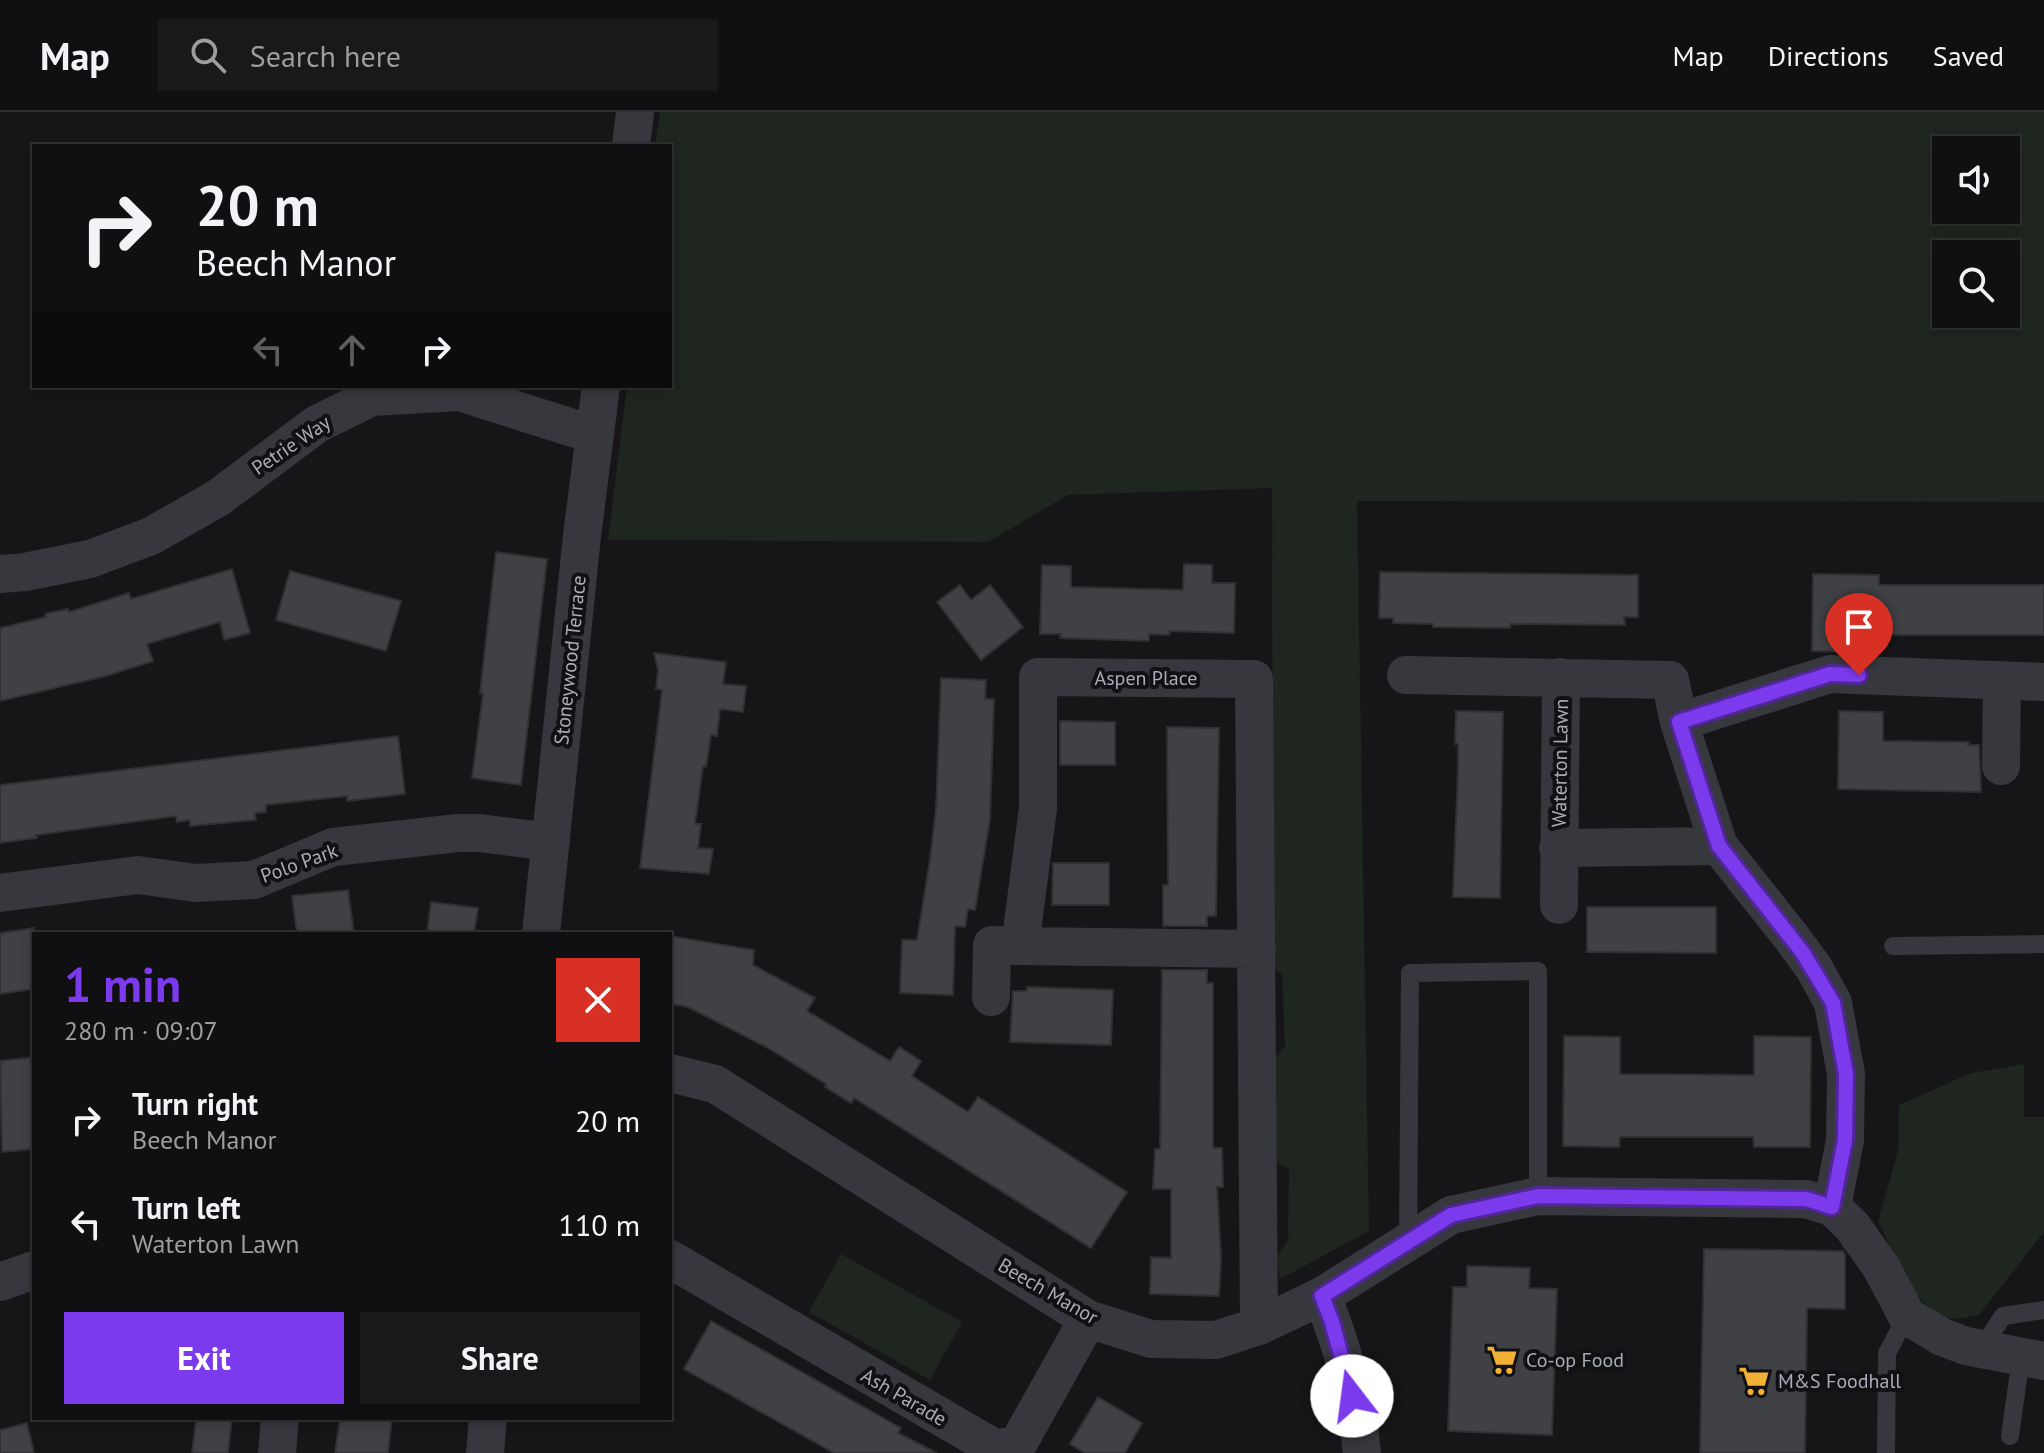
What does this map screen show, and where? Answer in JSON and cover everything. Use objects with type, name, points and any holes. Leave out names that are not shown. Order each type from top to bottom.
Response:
[{"type":"street","points":[[631,144],[635,112]]},
{"type":"street","name":"Stoneywood Terrace","points":[[541,932],[601,388]]},
{"type":"street","name":"Petrie Way","points":[[0,574],[90,559],[151,536],[218,498],[317,424],[372,397],[459,392],[595,435]]},
{"type":"street","points":[[1679,722],[1830,674],[2044,682]]},
{"type":"street","name":"Waterton Lawn","points":[[1406,675],[1670,680],[1679,722],[1719,846],[1807,958],[1833,1003],[1846,1074],[1845,1140],[1832,1207]]},
{"type":"street","name":"Aspen Place","points":[[1020,946],[1038,808],[1038,677],[1254,679],[1259,1326]]},
{"type":"street","name":"Waterton Lawn","points":[[1559,905],[1561,677]]},
{"type":"street","points":[[2001,766],[2002,680]]},
{"type":"street","name":"Polo Park","points":[[0,893],[138,875],[196,883],[254,880],[333,847],[458,833],[551,842]]},
{"type":"street","name":"Waterton Lawn","points":[[1558,848],[1719,846]]},
{"type":"street","points":[[991,997],[992,945],[1257,949]]},
{"type":"street","name":"Beech Manor","points":[[672,1073],[715,1084],[1088,1319],[1151,1339],[1216,1340],[1259,1326],[1322,1296],[1451,1215],[1538,1196],[1806,1199],[1832,1207]]},
{"type":"street","points":[[1832,1207],[1852,1226],[1881,1267],[1907,1316],[1942,1337],[2032,1359]]},
{"type":"street","name":"Ash Parade","points":[[672,1260],[996,1449],[1018,1444],[1088,1319]]},
{"type":"street","points":[[0,1282],[32,1271]]},
{"type":"street","points":[[1322,1296],[1359,1421],[1362,1453]]},
{"type":"street","points":[[277,1453],[280,1420]]},
{"type":"street","points":[[485,1453],[488,1420]]},
{"type":"lane","points":[[1893,946],[2044,944]]},
{"type":"lane","points":[[1408,1243],[1410,973],[1538,971],[1538,1196]]},
{"type":"lane","points":[[1981,1349],[2003,1316],[2044,1310]]},
{"type":"lane","points":[[1886,1453],[1887,1353],[1907,1316]]},
{"type":"lane","points":[[2010,1436],[2032,1359]]},
{"type":"shaded area","points":[[660,112],[2044,112],[2044,502],[1357,501],[1369,1231],[1280,1279],[1277,1256],[1288,1240],[1289,1169],[1277,1162],[1273,1059],[1285,1047],[1282,975],[1273,966],[1272,488],[1068,495],[988,542],[608,540],[627,388],[672,388],[672,144],[655,144]]},
{"type":"shaded area","points":[[2024,1064],[2024,1117],[2044,1117],[2044,1232],[1979,1315],[1948,1318],[1924,1302],[1914,1290],[1878,1222],[1898,1150],[1899,1105],[1971,1073]]},
{"type":"shaded area","points":[[841,1254],[962,1322],[930,1380],[809,1312]]},
{"type":"building","points":[[496,552],[547,559],[521,785],[472,778]]},
{"type":"building","points":[[1184,564],[1212,565],[1212,583],[1235,583],[1234,633],[1170,631],[1169,635],[1149,634],[1149,641],[1060,638],[1061,634],[1040,634],[1042,565],[1071,566],[1071,587],[1183,590]]},
{"type":"building","points":[[232,569],[250,633],[224,640],[220,622],[147,644],[153,661],[106,676],[0,701],[0,628],[46,617],[45,614],[68,609],[69,612],[129,593],[131,599]]},
{"type":"building","points":[[290,571],[401,601],[386,651],[276,620]]},
{"type":"building","points":[[1380,572],[1638,575],[1638,617],[1624,617],[1625,625],[1510,624],[1510,628],[1393,623],[1393,618],[1379,618]]},
{"type":"building","points":[[1813,574],[1879,575],[1879,585],[2044,585],[2044,635],[1856,635],[1856,652],[1812,651]]},
{"type":"building","points":[[960,585],[971,600],[990,585],[1023,627],[981,660],[937,602]]},
{"type":"building","points":[[654,653],[726,662],[723,684],[746,686],[743,712],[720,709],[717,736],[711,735],[706,767],[703,766],[695,824],[701,824],[698,848],[713,849],[709,874],[640,868],[662,690],[656,689],[658,670]]},
{"type":"building","points":[[941,678],[986,680],[985,699],[994,699],[990,819],[975,910],[968,909],[965,927],[955,926],[953,995],[900,993],[902,940],[917,940],[930,859],[936,809]]},
{"type":"building","points":[[1456,711],[1503,712],[1500,898],[1453,897],[1458,769]]},
{"type":"building","points":[[1839,711],[1883,712],[1883,741],[1969,742],[1968,745],[1979,745],[1981,792],[1838,789]]},
{"type":"building","points":[[1060,721],[1115,722],[1115,765],[1060,765]]},
{"type":"building","points":[[1167,727],[1219,728],[1216,916],[1207,916],[1207,926],[1163,926],[1163,885],[1168,885]]},
{"type":"building","points":[[398,736],[405,794],[347,801],[347,796],[266,805],[266,812],[255,813],[256,820],[190,826],[190,820],[177,822],[176,816],[36,835],[37,838],[0,843],[0,785]]},
{"type":"building","points":[[1053,863],[1109,863],[1109,905],[1052,905]]},
{"type":"building","points":[[348,890],[354,932],[297,932],[292,896]]},
{"type":"building","points":[[431,902],[478,908],[474,932],[427,932]]},
{"type":"building","points":[[1587,907],[1716,907],[1716,953],[1587,952]]},
{"type":"building","points":[[34,928],[32,989],[0,994],[0,933]]},
{"type":"building","points":[[672,936],[754,950],[753,965],[815,998],[807,1011],[890,1061],[899,1047],[921,1061],[912,1076],[968,1112],[978,1097],[1127,1192],[1091,1248],[854,1098],[851,1103],[768,1048],[688,1007],[672,1004]]},
{"type":"building","points":[[1162,970],[1207,970],[1207,983],[1213,983],[1213,1148],[1222,1148],[1223,1187],[1217,1187],[1221,1258],[1219,1296],[1150,1294],[1151,1257],[1171,1258],[1171,1189],[1153,1189],[1155,1149],[1160,1149]]},
{"type":"building","points":[[1027,987],[1113,990],[1111,1045],[1010,1042],[1013,991],[1027,991]]},
{"type":"building","points":[[1564,1036],[1620,1037],[1620,1074],[1754,1075],[1754,1036],[1811,1037],[1810,1147],[1754,1147],[1753,1137],[1620,1137],[1619,1147],[1563,1146]]},
{"type":"building","points":[[32,1057],[32,1149],[2,1152],[0,1061]]},
{"type":"building","name":"M&S Foodhall","points":[[1704,1249],[1843,1251],[1845,1254],[1845,1309],[1807,1308],[1805,1453],[1700,1453]]},
{"type":"building","name":"Co-op Food","points":[[1467,1266],[1530,1268],[1529,1288],[1557,1289],[1552,1435],[1448,1431],[1453,1287],[1467,1287]]},
{"type":"building","points":[[711,1321],[901,1428],[898,1433],[937,1453],[834,1453],[684,1369]]},
{"type":"building","points":[[1098,1397],[1142,1423],[1125,1453],[1085,1453],[1070,1444]]},
{"type":"building","points":[[196,1420],[232,1420],[228,1453],[192,1453]]},
{"type":"building","points":[[340,1420],[392,1420],[388,1453],[335,1453]]},
{"type":"building","points":[[27,1423],[34,1453],[0,1453],[0,1430]]},
{"type":"place","name":"Co-op Food","points":[[1502,1360]]},
{"type":"place","name":"M&S Foodhall","points":[[1754,1381]]},
{"type":"route","points":[[1352,1396],[1322,1296],[1451,1215],[1538,1196],[1806,1199],[1832,1207],[1845,1140],[1846,1074],[1833,1003],[1814,968],[1719,846],[1679,722],[1830,674],[1859,675]]}]
